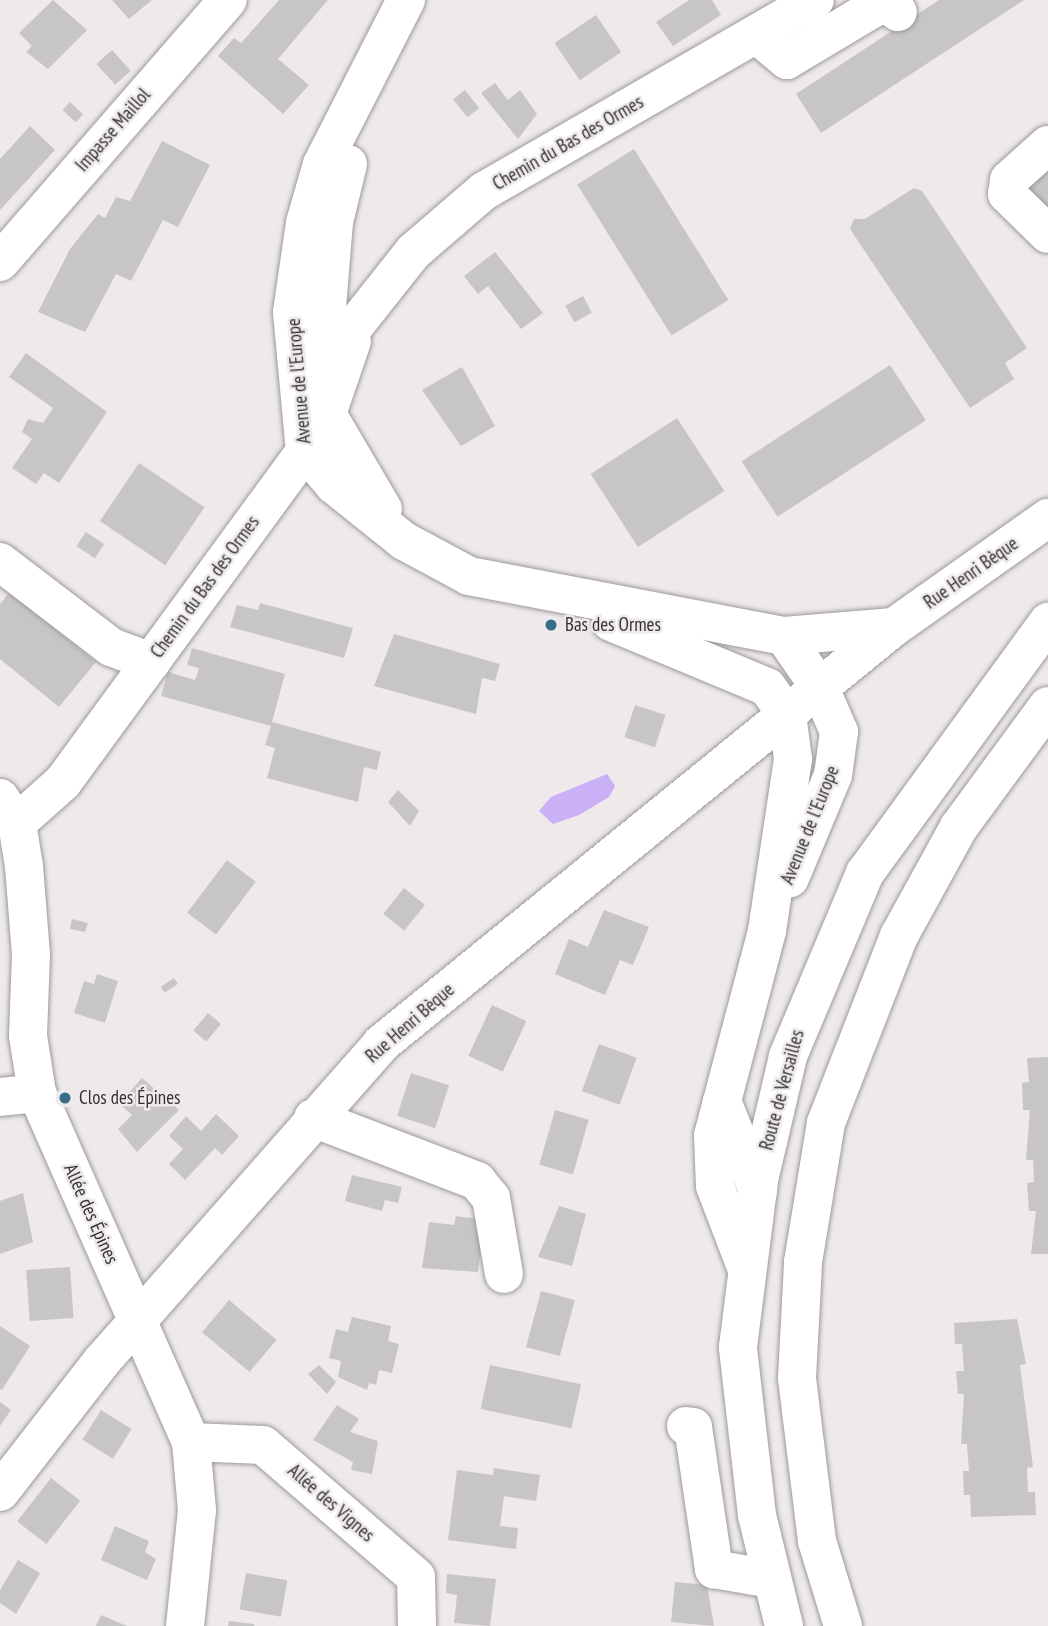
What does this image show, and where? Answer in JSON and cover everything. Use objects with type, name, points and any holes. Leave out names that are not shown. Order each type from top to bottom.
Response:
[{"type":"street","name":"Impasse Maillol","points":[[0,262],[228,0]]},
{"type":"street","name":"Avenue de l'Europe","points":[[406,0],[322,164],[292,312],[305,451],[334,485],[404,541],[469,576],[546,595],[784,636],[820,688],[839,732],[833,775],[767,931]]},
{"type":"street","name":"Chemin du Bas des Ormes","points":[[322,367],[357,327],[413,252],[484,191],[815,0]]},
{"type":"street","points":[[757,35],[787,60],[884,2],[907,6]]},
{"type":"street","points":[[792,79],[907,6]]},
{"type":"street","name":"Avenue de l'Europe","points":[[372,67],[334,222],[322,367],[327,414],[404,541]]},
{"type":"street","points":[[1048,145],[1009,180],[1007,194],[1048,234]]},
{"type":"street","points":[[292,312],[304,360],[322,367]]},
{"type":"street","name":"Chemin du Bas des Ormes","points":[[8,810],[63,782],[305,451],[327,414],[357,327]]},
{"type":"street","name":"Rue Henri Bèque","points":[[0,1492],[141,1317],[313,1118],[381,1044],[894,627],[1048,518]]},
{"type":"street","points":[[0,562],[111,647],[151,662]]},
{"type":"street","name":"Avenue de l'Europe","points":[[546,595],[767,687],[787,715],[793,759],[767,931],[713,1135],[715,1186],[746,1267]]},
{"type":"street","name":"Route de Versailles","points":[[784,1626],[771,1578],[741,1419],[738,1347],[746,1267],[758,1191],[788,1056],[865,873],[1048,622]]},
{"type":"street","points":[[784,636],[894,627]]},
{"type":"street","points":[[843,1626],[817,1541],[802,1447],[797,1378],[803,1262],[826,1123],[863,1016],[959,827],[1043,714]]},
{"type":"street","name":"Allée des Épines","points":[[8,810],[18,1095],[141,1317],[191,1442],[197,1510],[185,1626]]},
{"type":"street","points":[[722,1101],[758,1191],[803,1262]]},
{"type":"street","points":[[313,1118],[477,1181],[491,1198],[503,1273]]},
{"type":"street","points":[[686,1426],[693,1427],[714,1569],[771,1578]]},
{"type":"street","name":"Allée des Vignes","points":[[191,1442],[263,1445],[416,1577],[417,1626]]},
{"type":"shaded area","points":[[607,774],[615,786],[609,797],[579,815],[553,824],[539,811],[551,797]]},
{"type":"building","points":[[53,0],[87,30],[48,69],[26,52],[32,46],[19,33]]},
{"type":"building","points":[[112,0],[152,0],[129,19]]},
{"type":"building","points":[[279,0],[328,0],[278,59],[309,85],[283,114],[218,56],[234,38],[241,43]]},
{"type":"building","points":[[689,0],[712,0],[721,15],[673,46],[656,22]]},
{"type":"building","points":[[939,0],[1024,0],[821,133],[796,94]]},
{"type":"building","points":[[596,15],[621,52],[580,80],[555,43]]},
{"type":"building","points":[[112,50],[131,71],[115,85],[96,64]]},
{"type":"building","points":[[495,83],[508,100],[520,90],[537,114],[518,139],[481,93]]},
{"type":"building","points":[[465,90],[479,108],[467,117],[453,99]]},
{"type":"building","points":[[70,102],[83,114],[76,122],[62,110]]},
{"type":"building","points":[[30,126],[55,150],[0,210],[0,159]]},
{"type":"building","points":[[162,141],[210,165],[178,227],[163,220],[131,281],[116,274],[85,332],[38,312],[70,249],[98,214],[105,218],[116,197],[130,201]]},
{"type":"building","points":[[634,149],[728,300],[672,335],[577,185]]},
{"type":"building","points":[[1048,161],[1048,222],[1017,193]]},
{"type":"building","points":[[914,188],[922,191],[1027,348],[1005,363],[1014,379],[970,408],[850,229],[854,219],[865,219]]},
{"type":"building","points":[[495,252],[543,313],[521,329],[488,286],[478,294],[464,276]]},
{"type":"building","points":[[583,296],[592,313],[574,322],[565,305]]},
{"type":"building","points":[[26,353],[107,412],[59,483],[44,473],[36,484],[12,468],[32,439],[22,432],[28,419],[43,423],[53,408],[9,377]]},
{"type":"building","points":[[890,365],[926,420],[778,517],[742,461]]},
{"type":"building","points":[[462,367],[495,426],[461,446],[422,390]]},
{"type":"building","points":[[677,418],[724,491],[638,547],[591,474]]},
{"type":"building","points":[[139,463],[204,507],[165,565],[100,521]]},
{"type":"building","points":[[86,532],[104,544],[95,558],[76,546]]},
{"type":"building","points":[[10,592],[96,662],[59,707],[0,659],[0,604]]},
{"type":"building","points":[[260,603],[353,628],[344,658],[230,627],[237,605],[258,610]]},
{"type":"building","points":[[394,634],[500,664],[495,681],[482,678],[476,714],[374,686]]},
{"type":"building","points":[[192,648],[285,674],[272,722],[381,752],[377,770],[364,767],[358,802],[267,778],[275,748],[265,745],[271,726],[161,696],[168,672],[195,680],[199,668],[187,665]]},
{"type":"building","points":[[635,705],[665,715],[655,747],[624,737]]},
{"type":"building","points":[[398,790],[419,811],[410,826],[388,802]]},
{"type":"building","points":[[227,860],[256,882],[216,934],[187,913]]},
{"type":"building","points":[[404,888],[425,905],[404,931],[383,914]]},
{"type":"building","points":[[604,910],[649,927],[633,965],[620,960],[605,995],[555,974],[569,939],[588,947]]},
{"type":"building","points":[[72,919],[88,923],[85,932],[70,929]]},
{"type":"building","points":[[97,974],[118,981],[105,1023],[74,1013],[84,981],[94,984]]},
{"type":"building","points":[[174,978],[178,984],[165,993],[161,987]]},
{"type":"building","points":[[492,1005],[526,1021],[503,1072],[468,1056]]},
{"type":"building","points":[[208,1013],[221,1024],[206,1042],[193,1031]]},
{"type":"building","points":[[599,1044],[637,1058],[619,1105],[582,1091]]},
{"type":"building","points":[[1048,1057],[1048,1254],[1031,1254],[1036,1211],[1029,1211],[1027,1183],[1034,1182],[1033,1160],[1026,1160],[1030,1110],[1023,1110],[1022,1083],[1029,1082],[1027,1058]]},
{"type":"building","points":[[411,1073],[449,1085],[435,1128],[397,1116]]},
{"type":"building","points":[[142,1078],[179,1110],[137,1152],[118,1129],[132,1115],[122,1106],[124,1098]]},
{"type":"building","points":[[555,1110],[589,1120],[573,1174],[539,1165]]},
{"type":"building","points":[[216,1114],[239,1136],[222,1155],[215,1148],[185,1180],[169,1164],[183,1149],[169,1136],[186,1116],[201,1131]]},
{"type":"building","points":[[352,1175],[402,1187],[398,1203],[385,1200],[382,1211],[345,1201]]},
{"type":"building","points":[[23,1193],[33,1242],[0,1254],[0,1201]]},
{"type":"building","points":[[559,1206],[586,1214],[572,1266],[538,1257]]},
{"type":"building","points":[[456,1216],[484,1220],[478,1272],[422,1268],[429,1222],[454,1225]]},
{"type":"building","points":[[70,1267],[74,1318],[30,1321],[26,1270]]},
{"type":"building","points":[[541,1291],[575,1300],[560,1356],[526,1347]]},
{"type":"building","points":[[229,1300],[276,1340],[249,1372],[202,1332]]},
{"type":"building","points":[[352,1317],[391,1326],[388,1341],[399,1344],[392,1373],[379,1370],[376,1385],[369,1383],[367,1390],[338,1377],[341,1361],[329,1358],[336,1329],[348,1332]]},
{"type":"building","points":[[1017,1319],[1026,1364],[1020,1365],[1033,1467],[1027,1468],[1028,1492],[1035,1492],[1036,1515],[971,1517],[970,1495],[964,1495],[963,1471],[969,1471],[967,1444],[961,1444],[964,1394],[958,1394],[956,1371],[964,1371],[962,1344],[955,1344],[954,1323]]},
{"type":"building","points":[[0,1326],[30,1346],[2,1390],[0,1389]]},
{"type":"building","points":[[319,1365],[336,1382],[327,1394],[308,1374]]},
{"type":"building","points":[[490,1365],[581,1384],[572,1428],[481,1409]]},
{"type":"building","points":[[0,1402],[11,1410],[0,1426]]},
{"type":"building","points":[[337,1405],[359,1419],[350,1432],[378,1441],[372,1474],[351,1470],[353,1462],[313,1440]]},
{"type":"building","points":[[101,1410],[132,1429],[113,1459],[82,1440]]},
{"type":"building","points":[[494,1468],[540,1475],[536,1501],[504,1496],[500,1526],[518,1528],[516,1549],[448,1540],[457,1470],[493,1475]]},
{"type":"building","points":[[51,1478],[80,1501],[46,1544],[17,1521]]},
{"type":"building","points":[[115,1526],[149,1541],[145,1552],[156,1559],[147,1580],[101,1560]]},
{"type":"building","points":[[18,1560],[40,1573],[16,1614],[0,1603],[0,1590]]},
{"type":"building","points":[[246,1573],[287,1580],[281,1617],[240,1609]]},
{"type":"building","points":[[447,1574],[496,1579],[490,1626],[454,1623],[457,1595],[446,1593]]},
{"type":"building","points":[[675,1582],[707,1585],[714,1626],[671,1622]]},
{"type":"building","points":[[101,1615],[127,1626],[96,1626]]},
{"type":"building","points":[[229,1621],[254,1624],[254,1626],[228,1626]]},
{"type":"place","name":"Bas des Ormes","points":[[551,625]]},
{"type":"place","name":"Clos des Épines","points":[[65,1098]]}]
